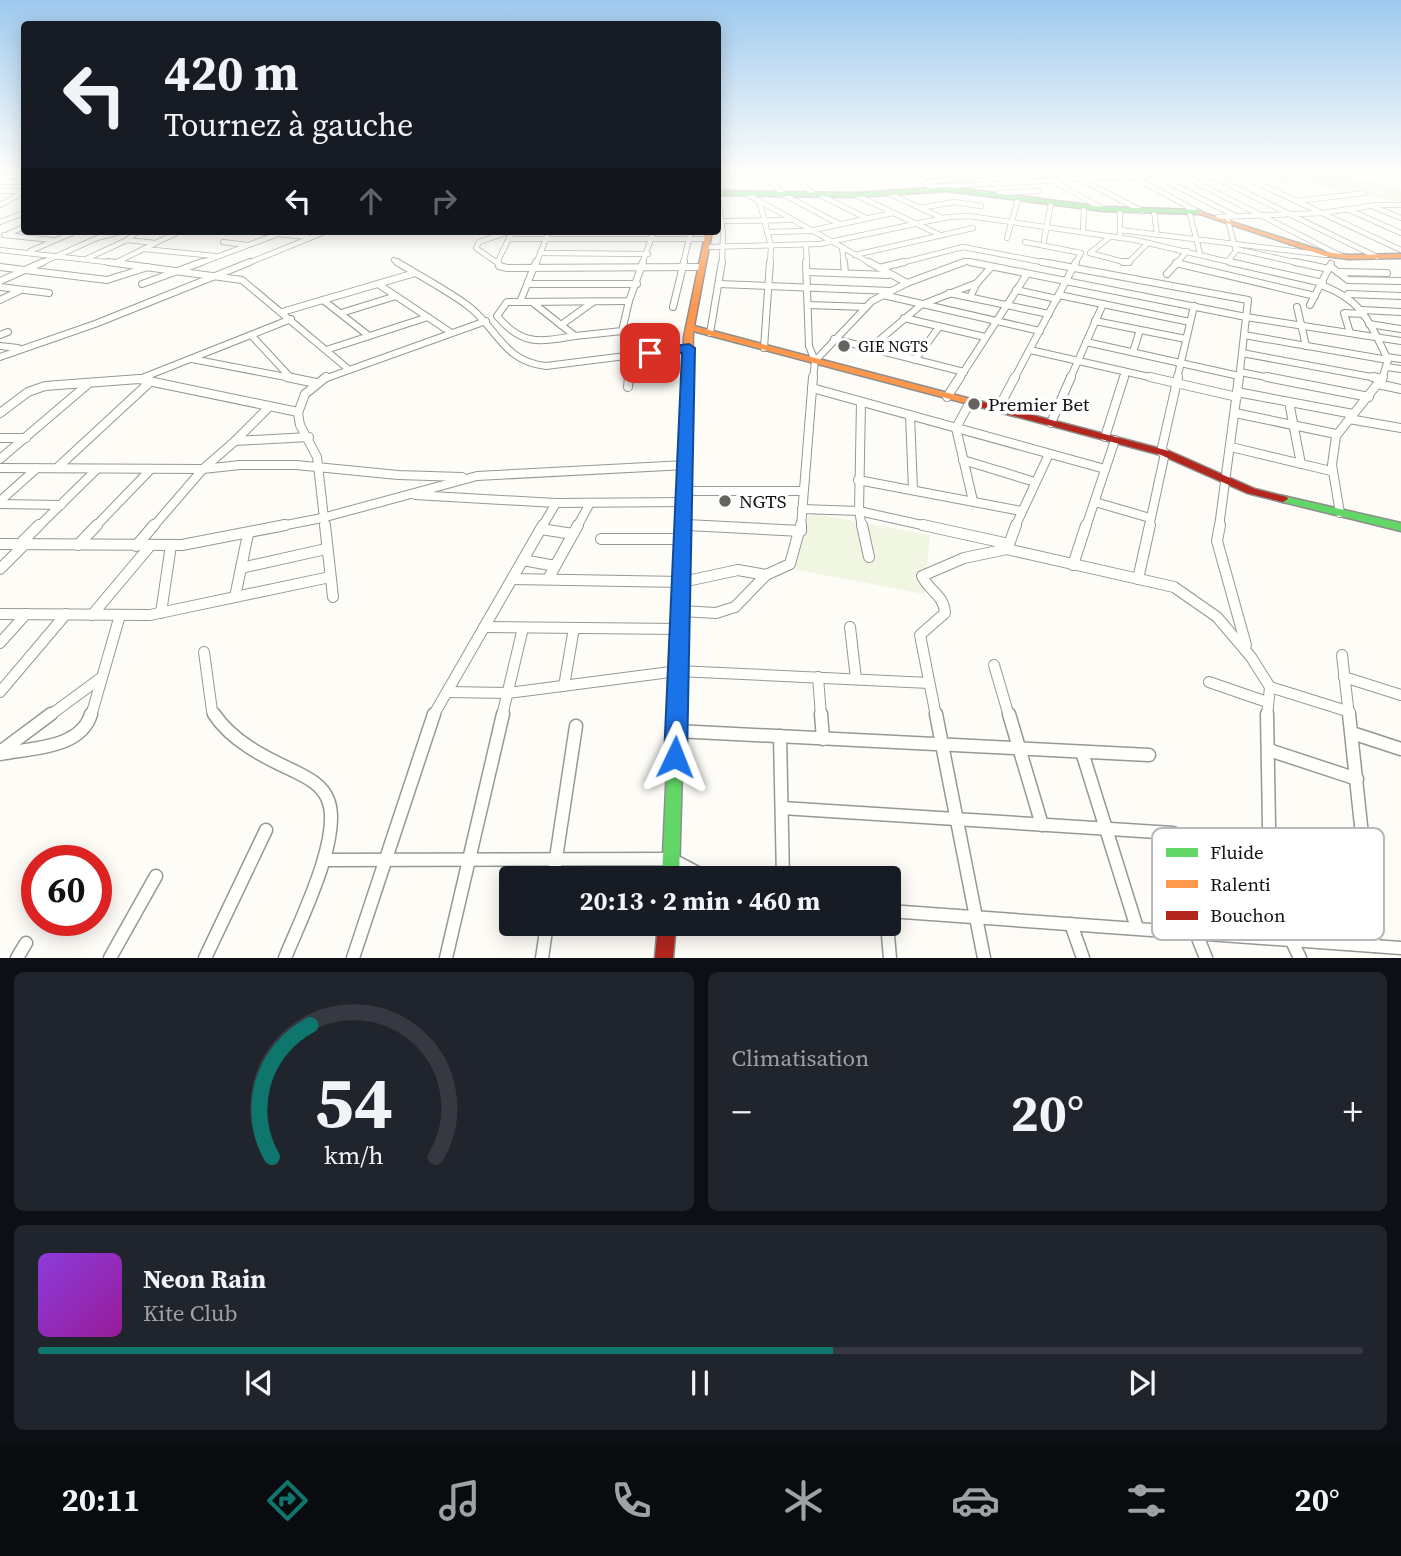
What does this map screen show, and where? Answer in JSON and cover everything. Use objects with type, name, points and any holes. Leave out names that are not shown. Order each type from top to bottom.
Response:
[{"type":"main road","points":[[1222,217],[1334,261],[1401,256]]},
{"type":"main road","points":[[671,866],[690,327],[708,239]]},
{"type":"main road","points":[[690,327],[1163,453],[1204,468],[1251,491],[1401,527]]},
{"type":"main road","points":[[664,957],[666,936]]},
{"type":"street","points":[[710,333],[726,247],[723,217]]},
{"type":"street","points":[[764,348],[771,246],[765,217]]},
{"type":"street","points":[[787,217],[907,283]]},
{"type":"street","points":[[825,217],[839,224]]},
{"type":"street","points":[[768,232],[811,230],[873,217]]},
{"type":"street","points":[[901,217],[940,235]]},
{"type":"street","points":[[509,239],[708,239],[726,247],[806,245],[832,242],[942,218],[965,217]]},
{"type":"street","points":[[969,237],[977,217]]},
{"type":"street","points":[[981,217],[1111,236],[1187,251],[1322,284],[1345,294],[1401,296]]},
{"type":"street","points":[[1007,238],[1013,217]]},
{"type":"street","points":[[1044,241],[1046,217]]},
{"type":"street","points":[[1083,232],[1084,217]]},
{"type":"street","points":[[1120,217],[1120,238]]},
{"type":"street","points":[[1150,217],[1157,235]]},
{"type":"street","points":[[1194,217],[1199,254]]},
{"type":"street","points":[[1228,261],[1236,246],[1228,218],[1250,217]]},
{"type":"street","points":[[1263,217],[1334,261],[1338,272],[1348,280],[1401,281]]},
{"type":"street","points":[[1295,217],[1377,257]]},
{"type":"street","points":[[1330,217],[1401,250]]},
{"type":"street","points":[[1364,217],[1401,233]]},
{"type":"street","points":[[724,221],[793,220]]},
{"type":"street","points":[[2,236],[21,228]]},
{"type":"street","points":[[855,255],[973,228]]},
{"type":"street","points":[[1120,230],[1334,261]]},
{"type":"street","points":[[27,253],[68,235]]},
{"type":"street","points":[[0,281],[106,235]]},
{"type":"street","points":[[86,259],[133,235]]},
{"type":"street","points":[[115,262],[172,235]]},
{"type":"street","points":[[142,284],[275,235]]},
{"type":"street","points":[[289,235],[310,237]]},
{"type":"street","points":[[0,357],[95,324],[316,235]]},
{"type":"street","points":[[501,235],[475,245],[498,261],[502,267],[702,267]]},
{"type":"street","points":[[498,261],[510,235]]},
{"type":"street","points":[[520,302],[548,235]]},
{"type":"street","points":[[629,302],[507,302],[497,316],[526,342],[622,331],[629,302],[654,235]]},
{"type":"street","points":[[673,307],[690,235]]},
{"type":"street","points":[[2,236],[55,241]]},
{"type":"street","points":[[1111,236],[1090,253],[1128,263],[1148,243]]},
{"type":"street","points":[[127,240],[155,243]]},
{"type":"street","points":[[223,242],[250,245]]},
{"type":"street","points":[[998,409],[1081,253],[1025,242]]},
{"type":"street","points":[[1389,244],[1401,244]]},
{"type":"street","points":[[681,611],[716,613],[735,607],[766,575],[790,564],[802,528],[802,491],[815,361],[809,346],[806,245]]},
{"type":"street","points":[[1236,246],[1334,261]]},
{"type":"street","points":[[842,247],[845,273]]},
{"type":"street","points":[[879,268],[963,247],[1248,300],[1227,481],[1217,541],[1247,648]]},
{"type":"street","points":[[144,248],[218,257]]},
{"type":"street","points":[[1055,263],[1062,249]]},
{"type":"street","points":[[0,250],[183,270],[242,280],[347,368]]},
{"type":"street","points":[[1167,274],[1187,251]]},
{"type":"street","points":[[540,253],[648,254]]},
{"type":"street","points":[[575,267],[578,253]]},
{"type":"street","points":[[607,267],[615,253]]},
{"type":"street","points":[[394,260],[468,306],[486,321],[500,346],[531,365],[546,366],[689,348]]},
{"type":"street","points":[[815,361],[866,307],[882,295],[966,261],[1246,317],[1401,341]]},
{"type":"street","points":[[1310,305],[1334,261]]},
{"type":"street","points":[[1176,263],[1315,296]]},
{"type":"street","points":[[0,267],[107,280],[151,267]]},
{"type":"street","points":[[970,297],[977,283],[991,267]]},
{"type":"street","points":[[807,272],[891,275]]},
{"type":"street","points":[[1338,272],[1387,273]]},
{"type":"street","points":[[282,312],[415,273]]},
{"type":"street","points":[[947,397],[1027,274]]},
{"type":"street","points":[[870,348],[921,304],[977,283]]},
{"type":"street","points":[[378,284],[450,332]]},
{"type":"street","points":[[528,284],[637,284]]},
{"type":"street","points":[[719,284],[892,291]]},
{"type":"street","points":[[0,288],[49,293]]},
{"type":"street","points":[[0,300],[22,290]]},
{"type":"street","points":[[1016,290],[1190,322]]},
{"type":"street","points":[[949,293],[1049,314]]},
{"type":"street","points":[[1345,294],[1363,312],[1387,361],[1401,369]]},
{"type":"street","points":[[882,295],[1040,331]]},
{"type":"street","points":[[341,313],[396,296]]},
{"type":"street","points":[[323,300],[369,336]]},
{"type":"street","points":[[532,302],[575,336]]},
{"type":"street","points":[[561,325],[593,302]]},
{"type":"street","points":[[1051,423],[1103,304]]},
{"type":"street","points":[[808,305],[866,307]]},
{"type":"street","points":[[1138,579],[1194,306]]},
{"type":"street","points":[[1297,307],[1306,346]]},
{"type":"street","points":[[1350,333],[1344,313],[1401,312]]},
{"type":"street","points":[[326,349],[428,317]]},
{"type":"street","points":[[904,318],[985,337]]},
{"type":"street","points":[[139,379],[291,319]]},
{"type":"street","points":[[333,597],[318,467],[298,412],[305,394],[316,383],[347,368],[486,321]]},
{"type":"street","points":[[1095,321],[1186,339]]},
{"type":"street","points":[[1369,324],[1401,329]]},
{"type":"street","points":[[915,360],[939,327]]},
{"type":"street","points":[[1133,352],[1140,330]]},
{"type":"street","points":[[0,335],[8,332]]},
{"type":"street","points":[[251,335],[291,378]]},
{"type":"street","points":[[1244,335],[1387,361],[1401,359]]},
{"type":"street","points":[[834,339],[964,372]]},
{"type":"street","points":[[1086,342],[1182,363],[1369,397]]},
{"type":"street","points":[[0,346],[21,349]]},
{"type":"street","points":[[1030,350],[1177,383],[1289,402],[1399,426]]},
{"type":"street","points":[[1242,354],[1380,381],[1401,389]]},
{"type":"street","points":[[628,387],[630,356]]},
{"type":"street","points":[[191,359],[316,383]]},
{"type":"street","points":[[1340,513],[1331,471],[1336,434],[1369,397],[1380,381],[1387,361]]},
{"type":"street","points":[[1073,565],[1105,469],[1126,372]]},
{"type":"street","points":[[2,410],[35,388],[139,379],[298,412]]},
{"type":"street","points":[[57,468],[151,381]]},
{"type":"street","points":[[0,459],[88,384]]},
{"type":"street","points":[[812,388],[1105,469]]},
{"type":"street","points":[[860,402],[859,511],[869,557]]},
{"type":"street","points":[[970,402],[956,428],[973,501]]},
{"type":"street","points":[[1289,402],[1301,464]]},
{"type":"street","points":[[136,546],[203,469],[271,406]]},
{"type":"street","points":[[1235,413],[1336,434]]},
{"type":"street","points":[[910,415],[914,490]]},
{"type":"street","points":[[235,441],[309,437]]},
{"type":"street","points":[[0,438],[26,438]]},
{"type":"street","points":[[1231,447],[1331,471]]},
{"type":"street","points":[[1008,546],[1021,510],[1049,454]]},
{"type":"street","points":[[963,460],[1035,482]]},
{"type":"street","points":[[0,468],[203,469],[240,465],[472,477],[512,472],[686,466]]},
{"type":"street","points":[[0,502],[37,468]]},
{"type":"street","points":[[0,569],[97,469]]},
{"type":"street","points":[[78,545],[150,469]]},
{"type":"street","points":[[0,544],[171,545],[248,534],[322,518],[472,477]]},
{"type":"street","points":[[858,480],[1021,510]]},
{"type":"street","points":[[410,495],[590,503],[802,491]]},
{"type":"street","points":[[0,502],[61,505]]},
{"type":"street","points":[[1095,502],[1150,518]]},
{"type":"street","points":[[353,957],[429,723],[556,503]]},
{"type":"street","points":[[548,579],[590,503]]},
{"type":"street","points":[[802,509],[859,511],[1008,546],[1073,565],[1174,587],[1196,597],[1247,648],[1270,687],[1267,702],[1269,828]]},
{"type":"street","points":[[684,525],[799,531]]},
{"type":"street","points":[[541,529],[573,534]]},
{"type":"street","points":[[235,597],[248,534]]},
{"type":"street","points":[[601,540],[683,539]]},
{"type":"street","points":[[161,613],[171,545]]},
{"type":"street","points":[[92,615],[150,546]]},
{"type":"street","points":[[984,957],[920,635],[945,613],[946,606],[922,576],[956,559],[1008,546]]},
{"type":"street","points":[[241,568],[326,549]]},
{"type":"street","points":[[523,560],[555,566]]},
{"type":"street","points":[[512,579],[682,582],[738,570],[766,575]]},
{"type":"street","points":[[0,614],[161,613],[330,577]]},
{"type":"street","points":[[0,643],[26,614]]},
{"type":"street","points":[[0,692],[66,614]]},
{"type":"street","points":[[0,753],[79,737],[89,723],[120,615]]},
{"type":"street","points":[[484,627],[680,629]]},
{"type":"street","points":[[850,627],[856,680]]},
{"type":"street","points":[[446,957],[523,628]]},
{"type":"street","points":[[564,686],[573,628]]},
{"type":"street","points":[[204,652],[212,710],[216,719],[257,752],[322,788],[331,807],[332,821],[324,860],[285,957]]},
{"type":"street","points":[[1342,655],[1362,828]]},
{"type":"street","points":[[994,665],[1042,825]]},
{"type":"street","points":[[447,692],[508,693],[678,671],[929,683]]},
{"type":"street","points":[[0,753],[102,677]]},
{"type":"street","points":[[818,677],[822,739]]},
{"type":"street","points":[[1344,677],[1401,695]]},
{"type":"street","points":[[1209,682],[1267,702]]},
{"type":"street","points":[[1270,687],[1350,712]]},
{"type":"street","points":[[555,866],[576,726]]},
{"type":"street","points":[[676,731],[1149,755]]},
{"type":"street","points":[[1352,733],[1401,749]]},
{"type":"street","points":[[780,736],[783,866]]},
{"type":"street","points":[[1269,750],[1357,779]]},
{"type":"street","points":[[1082,752],[1137,928]]},
{"type":"street","points":[[782,808],[1152,832]]},
{"type":"street","points":[[205,957],[266,830]]},
{"type":"street","points":[[324,860],[671,859],[687,866]]},
{"type":"street","points":[[110,957],[156,876]]},
{"type":"street","points":[[901,912],[1152,929]]},
{"type":"street","points":[[1071,924],[1083,957]]},
{"type":"street","points":[[542,957],[545,936]]},
{"type":"street","points":[[888,936],[890,957]]},
{"type":"street","points":[[1199,940],[1206,957]]},
{"type":"street","points":[[1292,940],[1300,957]]},
{"type":"street","points":[[1304,940],[1400,949]]},
{"type":"street","points":[[1373,940],[1374,946]]},
{"type":"street","points":[[17,957],[26,943]]},
{"type":"green space","points":[[809,513],[930,535],[924,594],[793,569]]},
{"type":"traffic: fast","points":[[670,866],[685,476]]},
{"type":"traffic: fast","points":[[1283,499],[1401,527]]},
{"type":"traffic: slow","points":[[1213,217],[1325,254],[1348,257],[1401,256]]},
{"type":"traffic: slow","points":[[685,476],[688,337],[708,235]]},
{"type":"traffic: slow","points":[[689,327],[983,405]]},
{"type":"traffic: jam","points":[[983,405],[1165,453],[1251,491],[1283,499]]},
{"type":"traffic: jam","points":[[664,958],[666,936]]},
{"type":"place","name":"GIE NGTS","points":[[844,346]]},
{"type":"place","name":"Premier Bet","points":[[974,404]]},
{"type":"place","name":"NGTS","points":[[725,501]]},
{"type":"route","points":[[650,353],[689,348],[675,757]]}]
